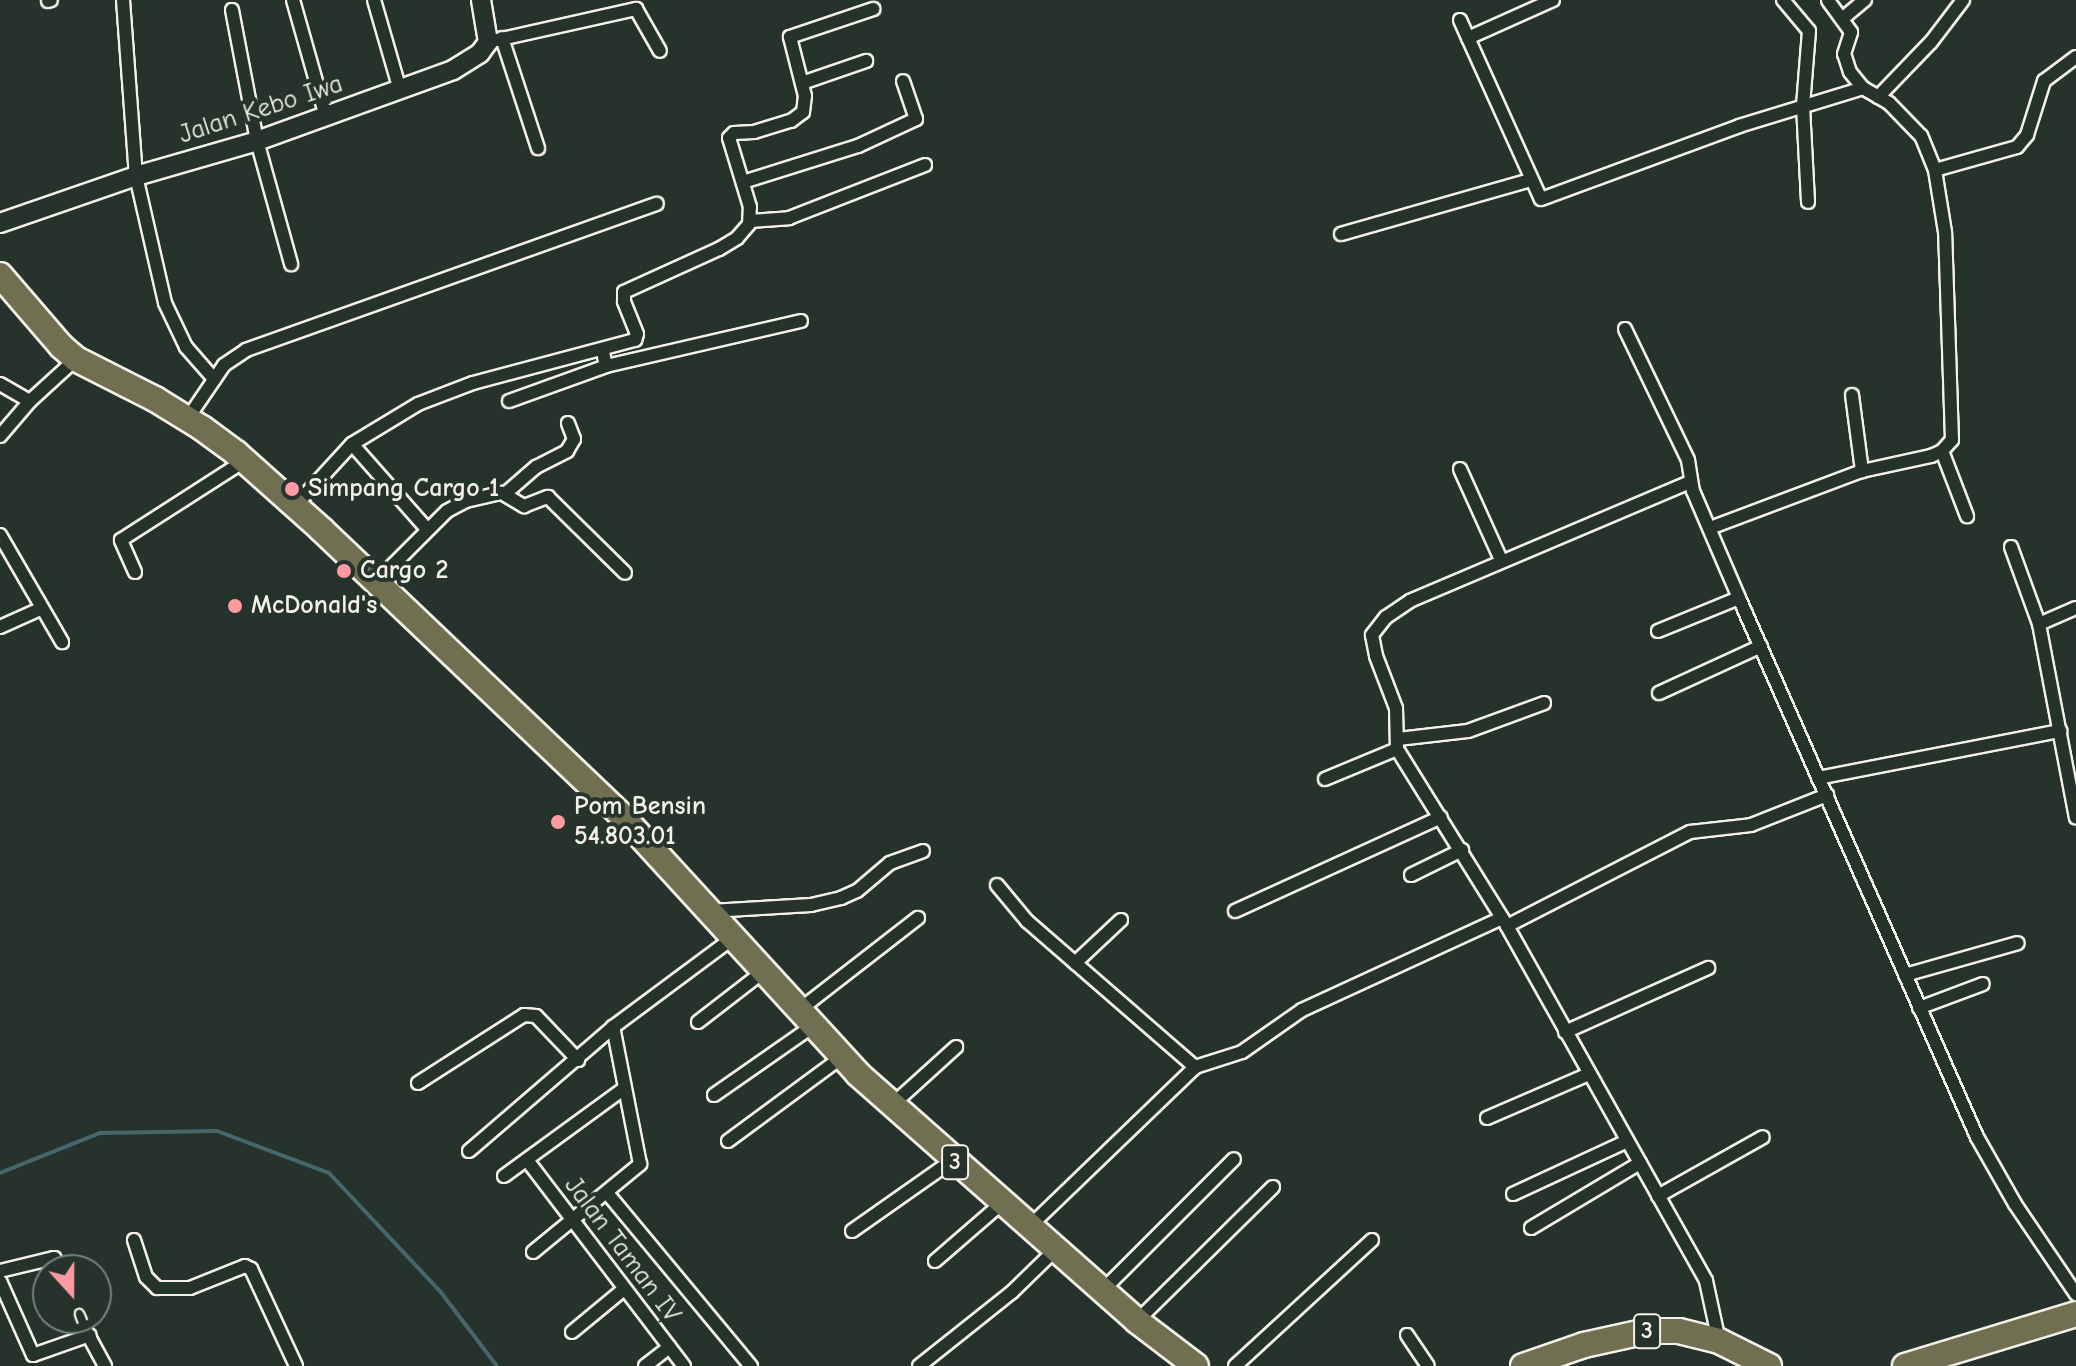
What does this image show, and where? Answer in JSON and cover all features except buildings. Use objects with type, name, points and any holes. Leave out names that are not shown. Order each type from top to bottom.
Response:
[{"type":"highway","name":"3","points":[[0,275],[61,346],[76,359],[188,418],[295,506],[566,759],[711,911],[806,1019],[891,1106],[1137,1321],[1196,1366]]},
{"type":"highway","points":[[1905,1366],[2076,1314]]},
{"type":"highway","name":"3","points":[[1523,1366],[1594,1342],[1647,1331],[1679,1331],[1719,1341],[1769,1366]]},
{"type":"street","points":[[123,0],[136,176],[165,303],[186,347],[214,379]]},
{"type":"street","points":[[293,0],[326,117]]},
{"type":"street","points":[[374,0],[400,90]]},
{"type":"street","points":[[481,0],[538,148]]},
{"type":"street","points":[[1468,38],[1553,0]]},
{"type":"street","points":[[1783,0],[1809,31],[1803,106],[1808,202]]},
{"type":"street","points":[[1710,528],[1862,471],[1942,451],[1949,446],[1953,432],[1945,232],[1935,170],[1921,136],[1889,103],[1863,88],[1845,60],[1851,37],[1828,0]]},
{"type":"street","points":[[1842,19],[1865,0]]},
{"type":"street","points":[[1878,97],[1931,42],[1963,0]]},
{"type":"street","points":[[495,40],[636,9],[660,51]]},
{"type":"street","points":[[295,506],[352,444],[418,404],[473,383],[603,352],[635,340],[637,334],[624,301],[624,292],[719,249],[742,234],[750,221],[743,182],[729,138],[734,133],[754,132],[799,117],[805,107],[790,37],[873,9]]},
{"type":"street","points":[[232,10],[257,141],[291,264]]},
{"type":"street","points":[[1460,20],[1538,197],[1549,199],[1739,126],[1863,88]]},
{"type":"street","name":"Jalan Kebo Iwa","points":[[0,223],[136,176],[257,141],[400,90],[453,70],[495,40]]},
{"type":"street","points":[[1935,170],[2017,147],[2027,135],[2044,81],[2076,57]]},
{"type":"street","points":[[802,83],[866,61]]},
{"type":"street","points":[[743,182],[858,146],[916,119],[903,81]]},
{"type":"street","points":[[750,221],[789,218],[925,165]]},
{"type":"street","points":[[1341,234],[1530,180]]},
{"type":"street","points":[[188,418],[224,365],[246,350],[657,204]]},
{"type":"street","points":[[509,401],[606,366],[801,321]]},
{"type":"street","points":[[1625,329],[1688,460],[1690,482],[1739,598],[1919,1008],[1994,1170],[2076,1294]]},
{"type":"street","points":[[603,352],[606,366]]},
{"type":"street","points":[[0,436],[30,401],[76,359]]},
{"type":"street","points":[[0,384],[30,401]]},
{"type":"street","points":[[1852,395],[1862,471]]},
{"type":"street","points":[[376,582],[427,529],[466,501],[506,493],[536,467],[567,451],[574,439],[568,423]]},
{"type":"street","points":[[352,444],[427,529]]},
{"type":"street","points":[[1942,451],[1967,516]]},
{"type":"street","points":[[135,572],[121,540],[244,461]]},
{"type":"street","points":[[1460,469],[1501,560]]},
{"type":"street","points":[[1690,482],[1410,601],[1376,626],[1373,644],[1396,708],[1397,744],[1505,922],[1706,1281],[1719,1341]]},
{"type":"street","points":[[506,493],[524,506],[548,497],[625,573]]},
{"type":"street","points":[[0,535],[40,609],[62,642]]},
{"type":"street","points":[[2011,547],[2039,624],[2076,818]]},
{"type":"street","points":[[1658,631],[1739,598]]},
{"type":"street","points":[[2039,624],[2076,608]]},
{"type":"street","points":[[0,627],[40,609]]},
{"type":"street","points":[[1659,693],[1761,646]]},
{"type":"street","points":[[1325,779],[1397,744],[1468,731],[1544,703]]},
{"type":"street","points":[[1818,778],[2060,731]]},
{"type":"street","points":[[1029,1227],[1195,1067],[1242,1052],[1302,1010],[1505,922],[1690,832],[1751,825],[1827,795]]},
{"type":"street","points":[[1235,911],[1441,817]]},
{"type":"street","points":[[1411,875],[1462,850]]},
{"type":"street","points":[[711,911],[811,905],[841,898],[857,891],[890,863],[923,851]]},
{"type":"street","points":[[997,885],[1027,921],[1195,1067]]},
{"type":"street","points":[[714,1095],[806,1019],[918,918]]},
{"type":"street","points":[[1075,963],[1121,920]]},
{"type":"street","points":[[469,1151],[613,1027],[734,937]]},
{"type":"street","points":[[1905,975],[2018,943]]},
{"type":"street","points":[[1565,1032],[1708,968]]},
{"type":"street","points":[[698,1022],[764,971]]},
{"type":"street","points":[[1919,1008],[1983,984]]},
{"type":"street","points":[[418,1083],[524,1015],[536,1016],[578,1060]]},
{"type":"street","points":[[533,1252],[608,1194],[640,1164],[622,1090],[613,1027]]},
{"type":"street","points":[[891,1106],[956,1047]]},
{"type":"street","points":[[728,1141],[842,1057]]},
{"type":"street","points":[[1487,1118],[1589,1074]]},
{"type":"street","points":[[504,1176],[622,1090]]},
{"type":"street","points":[[1658,1196],[1763,1137]]},
{"type":"street","points":[[1513,1194],[1627,1141]]},
{"type":"street","points":[[1103,1290],[1234,1159]]},
{"type":"street","name":"Jalan Taman IV","points":[[527,1160],[684,1366]]},
{"type":"street","points":[[852,1231],[953,1160]]},
{"type":"street","points":[[1531,1228],[1640,1163]]},
{"type":"street","points":[[1137,1321],[1273,1187]]},
{"type":"street","points":[[608,1194],[751,1366]]},
{"type":"street","points":[[935,1261],[1002,1203]]},
{"type":"street","points":[[134,1240],[146,1277],[157,1288],[190,1288],[245,1266],[251,1269],[296,1366]]},
{"type":"street","points":[[1235,1366],[1372,1240]]},
{"type":"street","points":[[919,1366],[1012,1292],[1056,1249]]},
{"type":"street","points":[[0,1271],[32,1263]]},
{"type":"street","points":[[0,1281],[33,1355],[90,1335],[105,1366]]},
{"type":"street","points":[[572,1332],[624,1289]]},
{"type":"street","points":[[1407,1335],[1428,1366]]},
{"type":"street","points":[[645,1366],[669,1347]]},
{"type":"waterway","points":[[0,1173],[100,1133],[217,1131],[329,1173],[440,1291],[497,1366]]},
{"type":"place","name":"Simpang Cargo 1","points":[[292,489]]},
{"type":"place","name":"Cargo 2","points":[[344,571]]},
{"type":"place","name":"McDonald's","points":[[235,606]]},
{"type":"place","name":"Pom Bensin 54.803.01","points":[[558,822]]}]
